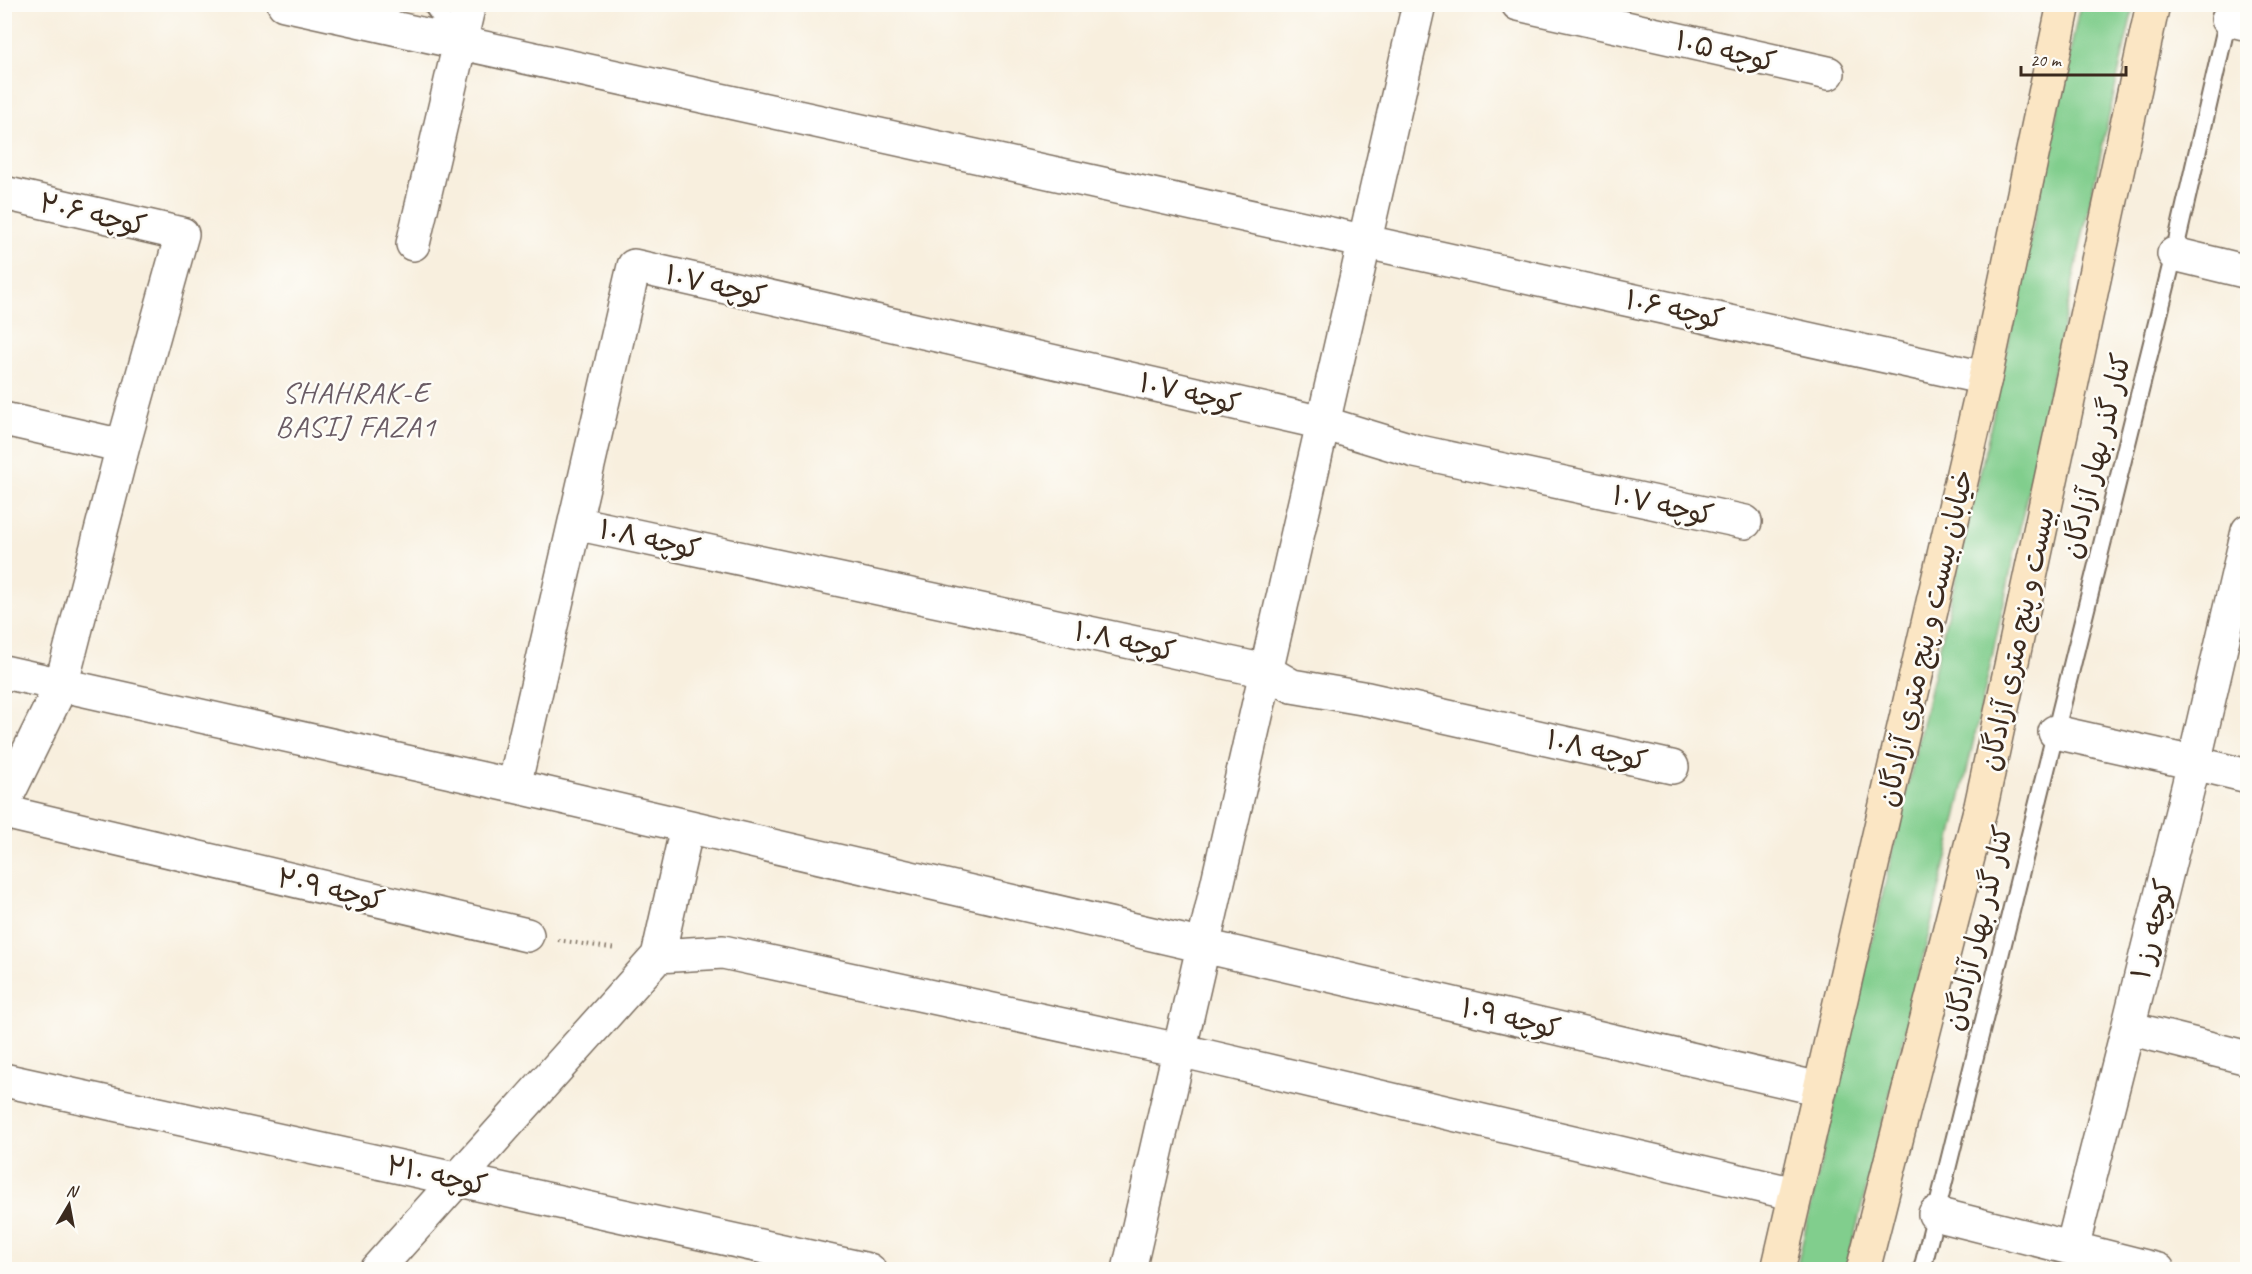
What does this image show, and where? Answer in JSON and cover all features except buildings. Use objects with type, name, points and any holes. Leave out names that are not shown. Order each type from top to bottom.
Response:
[{"type":"main road","name":"خیابان بیست و پنج متری آزادگان","points":[[1778,1269],[1985,378],[2064,4]]},
{"type":"main road","name":"بیست و پنج متری آزادگان","points":[[1863,1269],[1981,806],[2153,4]]},
{"type":"street","name":"۱۰۶ کوچه","points":[[284,4],[1985,378]]},
{"type":"street","points":[[413,244],[469,4]]},
{"type":"street","points":[[1129,1269],[1419,4]]},
{"type":"street","name":"۱۰۵ کوچه","points":[[1518,4],[1828,73]]},
{"type":"street","name":"۲۰۶ کوچه","points":[[4,193],[182,234],[123,446]]},
{"type":"street","points":[[2174,254],[2247,272]]},
{"type":"street","name":"۱۰۷ کوچه","points":[[575,523],[634,266],[1323,423],[1415,451],[1744,522]]},
{"type":"street","points":[[4,419],[123,446],[61,686],[4,802]]},
{"type":"street","points":[[514,786],[575,523]]},
{"type":"street","name":"۱۰۸ کوچه","points":[[575,523],[1266,671],[1292,686],[1368,699],[1672,767]]},
{"type":"street","name":"کوچه رز ۱","points":[[2072,1248],[2194,764],[2247,531]]},
{"type":"street","name":"۱۰۹ کوچه","points":[[4,672],[514,786],[1820,1089]]},
{"type":"street","points":[[2055,732],[2247,776]]},
{"type":"street","name":"۲۰۹ کوچه","points":[[4,812],[527,935]]},
{"type":"street","points":[[376,1269],[658,956],[687,827]]},
{"type":"street","points":[[658,956],[723,952],[1179,1050],[1795,1194]]},
{"type":"street","points":[[2128,1028],[2247,1058]]},
{"type":"street","name":"۲۱۰ کوچه","points":[[4,1080],[869,1269]]},
{"type":"street","points":[[1935,1214],[2158,1269]]},
{"type":"lane","points":[[431,4],[460,43]]},
{"type":"lane","name":"کنار گذر بهار آزادگان","points":[[1922,1269],[2235,16]]},
{"type":"path","points":[[527,935],[658,956]]},
{"type":"green space","points":[[2080,5],[2134,5],[1964,782],[1846,1269],[1796,1270],[1989,434]]},
{"type":"district","name":"SHAHRAK-E BASIJ FAZA1","points":[[356,409]]}]
